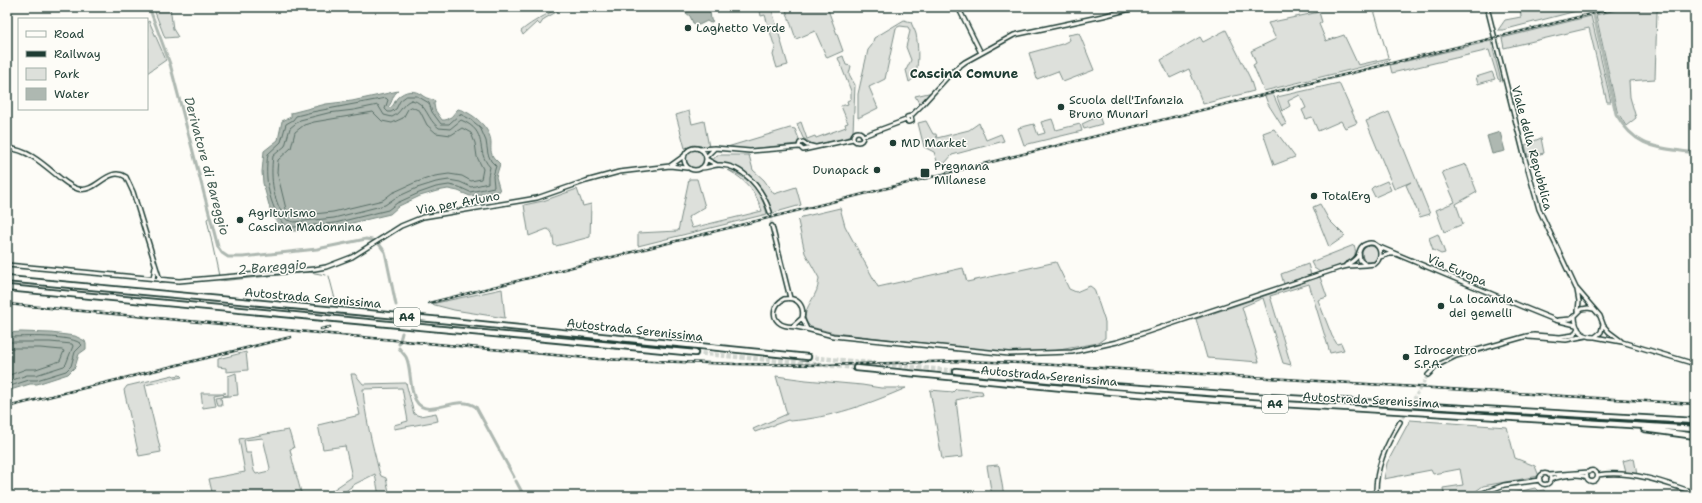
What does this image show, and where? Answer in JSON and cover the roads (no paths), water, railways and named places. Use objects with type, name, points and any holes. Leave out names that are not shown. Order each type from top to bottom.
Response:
[{"type":"highway","name":"Autostrada Serenissima","points":[[7,279],[808,357]]},
{"type":"highway","name":"Autostrada Serenissima","points":[[7,288],[695,353]]},
{"type":"highway","name":"Autostrada Serenissima","points":[[856,368],[1179,397],[1695,429]]},
{"type":"highway","name":"Autostrada Serenissima","points":[[956,371],[1113,386],[1259,397],[1695,421]]},
{"type":"highway","points":[[1620,425],[1695,436]]},
{"type":"street","points":[[958,7],[981,53]]},
{"type":"street","points":[[799,146],[802,150],[807,147],[815,147],[853,139],[856,142],[859,142],[863,139],[863,136],[906,120],[908,116],[911,116],[940,88],[953,71],[981,53],[1014,35],[1097,18],[1138,7]]},
{"type":"street","name":"Viale della Repubblica","points":[[1487,7],[1526,166],[1539,209],[1576,288],[1579,301],[1578,311]]},
{"type":"street","points":[[853,139],[854,134],[857,132],[863,136]]},
{"type":"street","points":[[699,149],[715,148],[750,151],[799,146],[803,142],[807,147]]},
{"type":"street","points":[[7,148],[21,150],[37,159],[68,185],[78,189],[89,188],[117,173],[126,177],[133,192],[161,280]]},
{"type":"street","points":[[701,168],[704,166],[710,151],[715,148]]},
{"type":"street","name":"Via per Arluno","points":[[670,166],[692,149],[699,149]]},
{"type":"street","points":[[699,149],[704,153],[706,158],[717,165],[734,169],[752,180],[761,191],[770,212]]},
{"type":"street","points":[[684,156],[684,161],[687,168]]},
{"type":"street","name":"Via per Arluno","points":[[7,265],[161,280],[202,280],[326,267],[352,257],[401,226],[421,217],[520,202],[620,172],[670,166],[694,170],[717,165]]},
{"type":"street","points":[[772,226],[790,298]]},
{"type":"street","points":[[807,329],[802,318],[802,306],[797,301],[790,298],[784,299],[776,305],[774,310],[776,318],[781,325],[793,326],[833,336],[1009,354],[1072,352],[1117,342],[1339,268],[1375,264],[1380,257],[1380,251],[1377,246],[1367,244],[1362,246],[1354,260],[1339,268]]},
{"type":"street","name":"Via Europa","points":[[1377,246],[1555,320],[1577,327]]},
{"type":"street","points":[[1359,252],[1360,260],[1366,265]]},
{"type":"street","points":[[1380,257],[1396,254]]},
{"type":"street","points":[[153,279],[156,266]]},
{"type":"street","name":"Viale della Repubblica","points":[[1576,288],[1593,309]]},
{"type":"street","points":[[784,299],[787,290]]},
{"type":"street","points":[[1555,320],[1571,319],[1578,311],[1584,308],[1593,309],[1600,316],[1603,324],[1622,342]]},
{"type":"street","points":[[1428,375],[1438,365],[1456,356],[1534,335],[1567,336],[1576,334],[1577,327],[1575,316]]},
{"type":"street","points":[[793,326],[802,318]]},
{"type":"street","points":[[1595,337],[1601,332],[1603,324]]},
{"type":"street","points":[[1577,327],[1586,336]]},
{"type":"street","points":[[1525,337],[1563,340],[1586,336],[1595,337],[1622,342],[1695,364]]},
{"type":"street","points":[[1376,496],[1376,482],[1381,459],[1400,422]]},
{"type":"street","points":[[1540,480],[1543,474],[1549,475],[1594,471],[1598,475],[1609,474],[1638,477],[1670,484],[1695,493]]},
{"type":"street","points":[[1587,477],[1589,472]]},
{"type":"street","points":[[1549,475],[1550,480]]},
{"type":"street","points":[[1540,480],[1544,484],[1555,478],[1580,475],[1593,481],[1597,479],[1598,475]]},
{"type":"street","points":[[1475,496],[1504,485],[1540,480]]},
{"type":"water","name":"Laghetto Verde","points":[[684,7],[713,7],[715,9],[713,12],[710,11],[711,20],[713,21],[710,23],[707,21],[699,25],[693,23]]},
{"type":"water","points":[[398,91],[388,107],[390,108],[397,98],[403,93],[413,91],[435,101],[435,110],[442,120],[449,118],[458,109],[475,117],[488,132],[493,156],[500,164],[496,177],[500,191],[470,196],[448,189],[420,196],[399,206],[390,214],[335,227],[294,231],[282,229],[272,216],[263,183],[262,172],[264,151],[278,140],[282,121],[291,117],[291,113],[326,104],[352,101]]},
{"type":"water","points":[[1500,132],[1505,151],[1492,154],[1487,136]]},
{"type":"water","points":[[7,333],[51,333],[75,336],[85,341],[86,349],[79,354],[75,367],[68,374],[37,384],[30,384],[7,391]]},
{"type":"waterway","name":"Derivatore di Bareggio","points":[[149,7],[170,64],[218,247],[222,253],[228,257],[243,257],[317,249],[366,239],[372,240]]},
{"type":"waterway","points":[[1373,7],[1388,57]]},
{"type":"waterway","points":[[1592,7],[1616,114],[1624,126],[1640,141],[1650,145],[1659,148],[1695,153]]},
{"type":"waterway","name":"2 Bareggio","points":[[210,217],[207,219],[219,276]]},
{"type":"waterway","name":"Derivatore di Bareggio","points":[[379,244],[385,252],[396,305]]},
{"type":"waterway","name":"2 Bareggio","points":[[220,281],[309,272],[326,275]]},
{"type":"waterway","name":"2 Bareggio","points":[[329,276],[335,299]]},
{"type":"waterway","name":"Derivatore di Bareggio","points":[[399,344],[402,333]]},
{"type":"waterway","name":"Derivatore di Bareggio","points":[[399,348],[406,357],[412,390],[419,404],[425,408],[434,408],[455,403],[466,403],[476,407],[514,477]]},
{"type":"waterway","name":"Derivatore di Bareggio","points":[[516,481],[524,496]]},
{"type":"tunnel","points":[[770,212],[772,226]]},
{"type":"tunnel","points":[[695,353],[856,368]]},
{"type":"tunnel","points":[[808,357],[956,371]]},
{"type":"tunnel","points":[[1400,422],[1428,375]]},
{"type":"railway","points":[[429,303],[1619,7]]},
{"type":"railway","points":[[7,304],[598,359],[735,364],[824,365],[963,361],[1021,363],[1695,404]]},
{"type":"railway","points":[[321,329],[330,327]]},
{"type":"railway","points":[[7,407],[291,337]]},
{"type":"place","name":"Laghetto Verde","points":[[688,28]]},
{"type":"place","name":"Scuola dell'Infanzia Bruno Munari","points":[[1061,107]]},
{"type":"place","name":"MD Market","points":[[893,143]]},
{"type":"place","name":"Dunapack","points":[[877,170]]},
{"type":"place","name":"Pregnana Milanese","points":[[925,173]]},
{"type":"place","name":"TotalErg","points":[[1314,196]]},
{"type":"place","name":"Agriturismo Cascina Madonnina","points":[[240,220]]},
{"type":"place","name":"La locanda dei gemelli","points":[[1441,306]]},
{"type":"place","name":"Idrocentro S.P.A.","points":[[1406,357]]},
{"type":"district","name":"Cascina Comune","points":[[964,73]]}]
